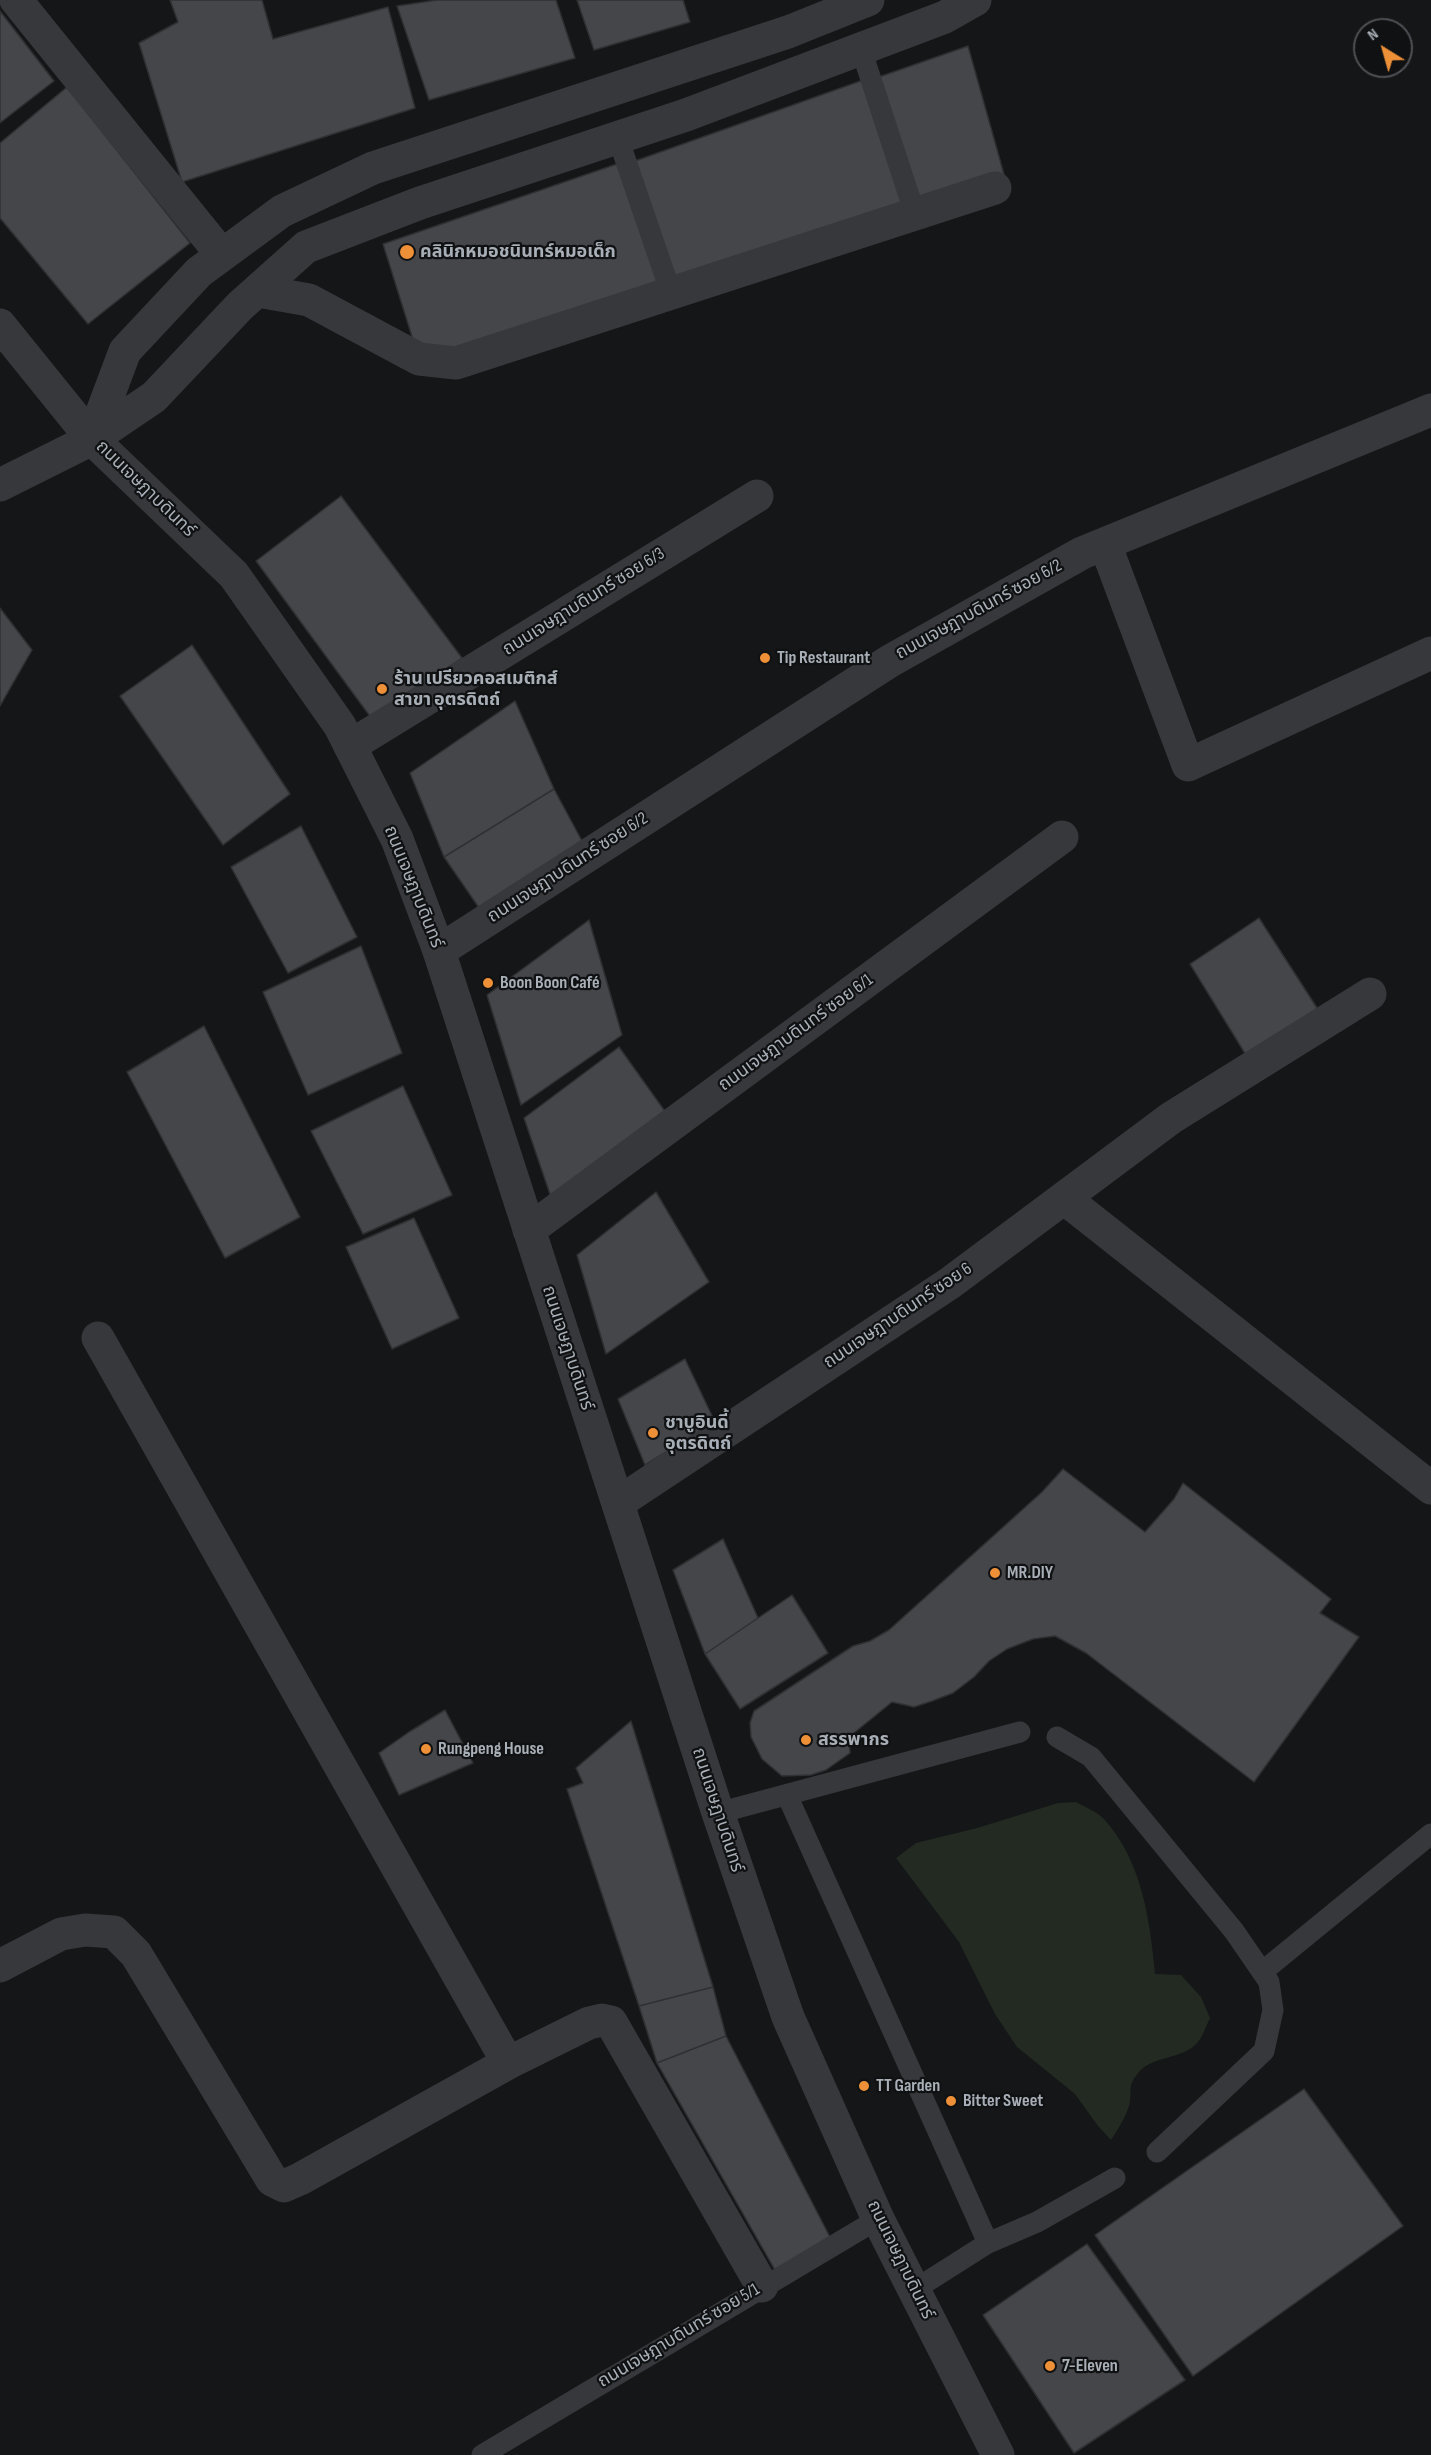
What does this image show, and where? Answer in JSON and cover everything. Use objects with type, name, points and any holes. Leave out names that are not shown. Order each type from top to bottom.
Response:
[{"type":"street","points":[[16,0],[222,255]]},
{"type":"street","points":[[92,439],[125,351],[199,272],[282,211],[373,168],[788,32],[868,0]]},
{"type":"street","points":[[0,485],[92,439],[154,397],[258,291],[306,247],[420,203],[686,116],[945,17],[975,0]]},
{"type":"street","points":[[443,144],[460,190]]},
{"type":"street","points":[[258,291],[309,300],[419,359],[456,363],[994,188]]},
{"type":"street","name":"ถนนเจษฎาบดินทร์","points":[[0,325],[92,439],[234,575],[340,726],[397,839],[439,951],[718,1813],[788,2018],[878,2219],[998,2455]]},
{"type":"street","name":"ถนนเจษฎาบดินทร์ ซอย 6/2","points":[[439,951],[890,660],[1082,553],[1431,410]]},
{"type":"street","name":"ถนนเจษฎาบดินทร์ ซอย 6/3","points":[[350,746],[757,496]]},
{"type":"street","points":[[1105,544],[1188,765],[1431,654]]},
{"type":"street","name":"ถนนเจษฎาบดินทร์ ซอย 6/1","points":[[529,1230],[1062,837]]},
{"type":"street","name":"ถนนเจษฎาบดินทร์ ซอย 6","points":[[618,1503],[950,1283],[1171,1118],[1370,994]]},
{"type":"street","points":[[1064,1198],[1431,1488]]},
{"type":"street","points":[[98,1338],[508,2063]]},
{"type":"street","points":[[0,1966],[61,1934],[85,1930],[114,1932],[136,1954],[272,2180],[284,2186],[508,2063],[589,2023],[602,2020],[611,2022],[762,2286]]},
{"type":"lane","points":[[861,49],[915,214]]},
{"type":"lane","points":[[618,138],[671,293]]},
{"type":"lane","points":[[718,1813],[1020,1732]]},
{"type":"lane","points":[[1057,1737],[1091,1757],[1234,1931],[1269,1982],[1273,2010],[1264,2051],[1157,2151]]},
{"type":"lane","points":[[787,1795],[988,2243]]},
{"type":"lane","points":[[1262,1972],[1431,1834]]},
{"type":"lane","points":[[914,2290],[988,2243],[1037,2222],[1115,2178]]},
{"type":"lane","name":"ถนนเจษฎาบดินทร์ ซอย 5/1","points":[[482,2455],[762,2286],[878,2219]]},
{"type":"shaded area","points":[[1076,1802],[1104,1819],[1117,1836],[1136,1872],[1147,1912],[1155,1974],[1181,1975],[1201,1997],[1210,2018],[1201,2038],[1191,2048],[1152,2063],[1139,2072],[1131,2085],[1127,2111],[1111,2140],[1075,2094],[1017,2047],[995,2014],[959,1942],[896,1858],[916,1843],[977,1828],[1058,1803]]},
{"type":"building","points":[[170,0],[262,0],[273,39],[388,7],[415,108],[182,182],[139,43],[178,22]]},
{"type":"building","points":[[437,0],[556,0],[575,58],[429,100],[397,6]]},
{"type":"building","points":[[577,0],[683,0],[690,22],[594,50]]},
{"type":"building","points":[[0,11],[54,81],[0,123]]},
{"type":"building","points":[[968,46],[1007,185],[918,209],[876,78]]},
{"type":"building","points":[[869,78],[909,217],[677,289],[632,162]]},
{"type":"building","points":[[67,87],[190,243],[88,324],[0,218],[0,143]]},
{"type":"building","points":[[617,164],[666,295],[419,359],[383,244]]},
{"type":"building","points":[[341,496],[462,658],[372,719],[256,561]]},
{"type":"building","points":[[0,608],[32,650],[0,706]]},
{"type":"building","points":[[192,645],[290,794],[223,845],[120,696]]},
{"type":"building","points":[[515,701],[554,789],[444,857],[410,773]]},
{"type":"building","points":[[554,789],[596,867],[493,928],[444,857]]},
{"type":"building","points":[[301,826],[357,937],[288,973],[231,867]]},
{"type":"building","points":[[1259,918],[1319,1011],[1246,1055],[1190,964]]},
{"type":"building","points":[[589,920],[622,1035],[521,1105],[487,995]]},
{"type":"building","points":[[361,946],[402,1053],[308,1095],[263,992]]},
{"type":"building","points":[[204,1026],[300,1217],[225,1258],[127,1072]]},
{"type":"building","points":[[619,1047],[669,1117],[552,1200],[524,1118]]},
{"type":"building","points":[[403,1086],[452,1195],[363,1234],[311,1131]]},
{"type":"building","points":[[656,1192],[709,1282],[606,1354],[577,1255]]},
{"type":"building","points":[[414,1218],[459,1318],[392,1349],[346,1247]]},
{"type":"building","points":[[685,1359],[715,1422],[645,1465],[618,1399]]},
{"type":"building","points":[[1063,1469],[1145,1532],[1174,1499],[1183,1483],[1331,1599],[1320,1613],[1359,1637],[1254,1782],[1086,1653],[1055,1636],[1033,1639],[1007,1649],[989,1661],[974,1677],[953,1693],[914,1707],[892,1702],[849,1737],[850,1753],[826,1770],[811,1775],[782,1776],[762,1759],[751,1737],[750,1723],[754,1711],[853,1646],[870,1641],[889,1630],[1042,1492]]},
{"type":"building","points":[[723,1539],[758,1618],[705,1654],[673,1570]]},
{"type":"building","points":[[792,1595],[828,1653],[740,1709],[705,1654]]},
{"type":"building","name":"Rungpeng House","points":[[445,1710],[473,1763],[399,1795],[379,1753]]},
{"type":"building","points":[[631,1721],[713,1987],[639,2006],[567,1789],[583,1783],[576,1768]]},
{"type":"building","points":[[713,1987],[726,2036],[657,2063],[639,2006]]},
{"type":"building","points":[[726,2036],[831,2239],[775,2270],[657,2063]]},
{"type":"building","points":[[1304,2089],[1403,2226],[1193,2376],[1095,2235]]},
{"type":"building","points":[[1087,2244],[1185,2380],[1074,2453],[983,2315]]},
{"type":"place","name":"คลินิกหมอชนินทร์หมอเด็ก","points":[[407,252]]},
{"type":"place","name":"Tip Restaurant","points":[[765,658]]},
{"type":"place","name":"ร้าน เปรียวคอสเมติกส์ สาขา อุตรดิตถ์","points":[[382,689]]},
{"type":"place","name":"Boon Boon Café","points":[[488,983]]},
{"type":"place","name":"ชาบูอินดี้ อุตรดิตถ์","points":[[653,1433]]},
{"type":"place","name":"MR.DIY","points":[[995,1573]]},
{"type":"place","name":"สรรพากร","points":[[806,1740]]},
{"type":"place","name":"Rungpeng House","points":[[426,1749]]},
{"type":"place","name":"TT Garden","points":[[864,2086]]},
{"type":"place","name":"Bitter Sweet","points":[[951,2101]]},
{"type":"place","name":"7-Eleven","points":[[1050,2366]]}]
